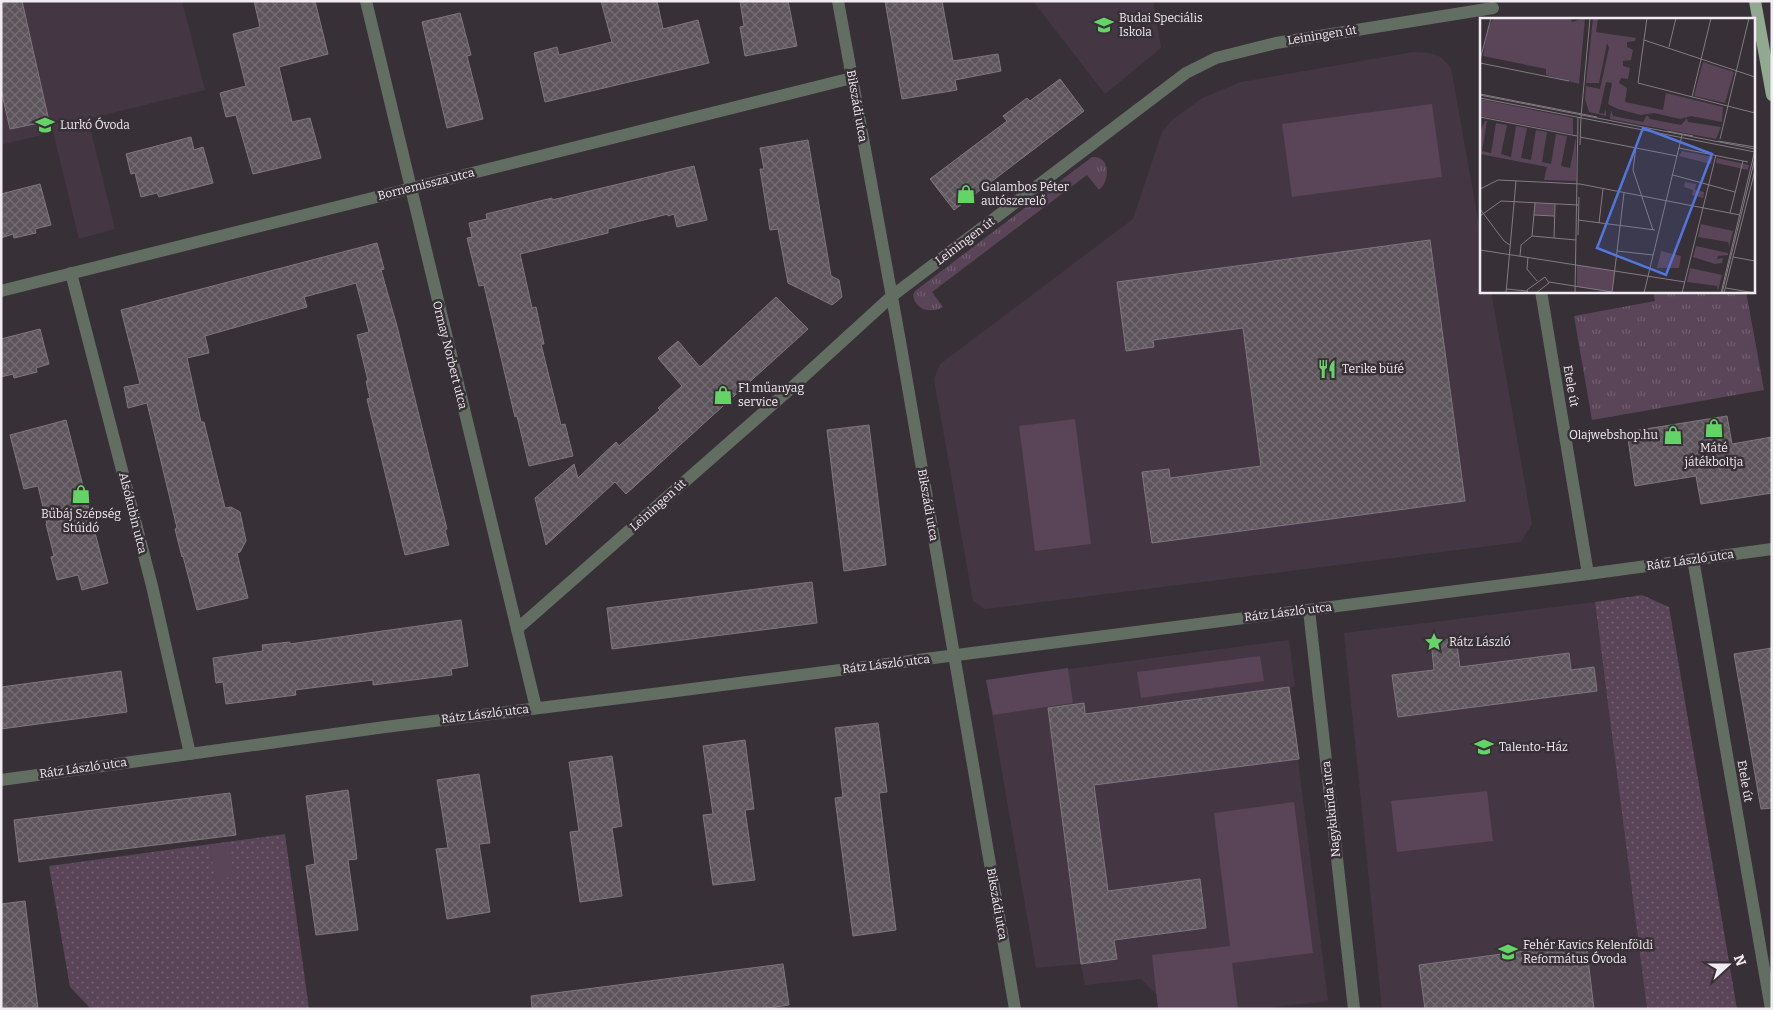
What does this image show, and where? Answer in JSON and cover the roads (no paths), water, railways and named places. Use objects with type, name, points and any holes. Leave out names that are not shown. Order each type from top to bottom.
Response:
[{"type":"main road","points":[[1755,1],[1772,95]]},
{"type":"street","name":"Ormay Norbert utca","points":[[366,1],[536,708]]},
{"type":"street","name":"Bikszádi utca","points":[[838,1],[892,296],[1015,1009]]},
{"type":"street","name":"Leiningen út","points":[[517,629],[760,416],[892,296],[1186,73],[1216,58],[1276,43],[1494,9]]},
{"type":"street","name":"Bornemissza utca","points":[[1,291],[852,78]]},
{"type":"street","name":"Alsókubin utca","points":[[71,273],[152,586],[190,754]]},
{"type":"street","name":"Etele út","points":[[1541,292],[1588,574]]},
{"type":"street","name":"Rátz László utca","points":[[1,780],[287,740],[1772,549]]},
{"type":"street","name":"Etele út","points":[[1693,558],[1770,1009]]},
{"type":"street","name":"Nagykikinda utca","points":[[1309,610],[1354,1009]]},
{"type":"place","name":"Budai Speciális Iskola","points":[[1104,25]]},
{"type":"place","name":"Lurkó Óvoda","points":[[45,125]]},
{"type":"place","name":"Galambos Péter autószerelő","points":[[966,194]]},
{"type":"place","name":"Terike büfé","points":[[1327,369]]},
{"type":"place","name":"F1 műanyag service","points":[[723,395]]},
{"type":"place","name":"Máté játékboltja","points":[[1714,428]]},
{"type":"place","name":"Olajwebshop.hu","points":[[1673,435]]},
{"type":"place","name":"Bűbáj Szépség Stúidó","points":[[81,494]]},
{"type":"place","name":"Rátz László","points":[[1434,642]]},
{"type":"place","name":"Talento-Ház","points":[[1484,747]]},
{"type":"place","name":"Fehér Kavics Kelenföldi Református Óvoda","points":[[1508,952]]}]
